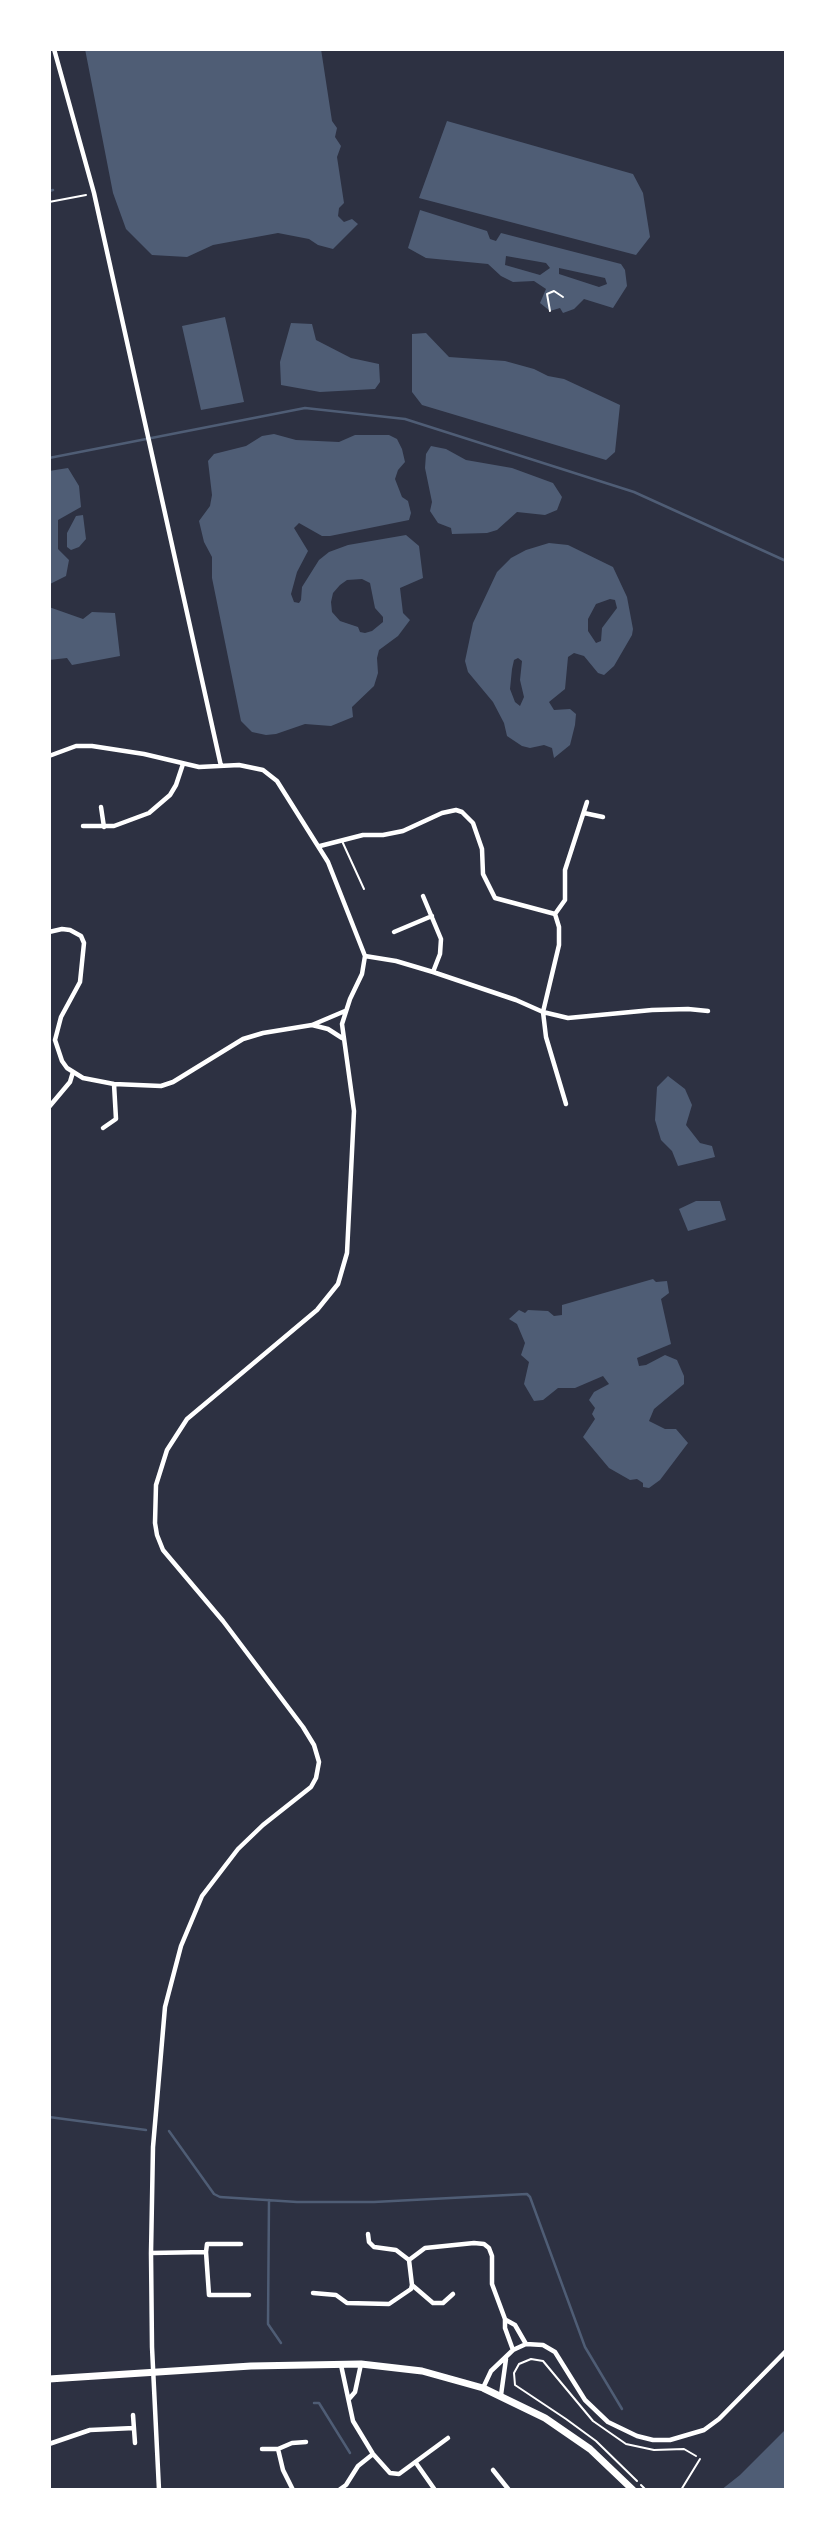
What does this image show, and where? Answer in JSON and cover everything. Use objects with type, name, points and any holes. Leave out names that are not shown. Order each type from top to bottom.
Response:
[{"type":"main road","points":[[49,2379],[251,2366],[341,2364],[422,2371],[501,2395],[571,2434],[633,2490]]},
{"type":"street","points":[[54,49],[94,193],[221,766]]},
{"type":"street","points":[[49,756],[76,746],[92,746],[144,754],[199,767],[250,766],[272,775],[320,846],[337,882],[365,956],[362,974],[345,1011],[342,1038],[349,1066],[354,1111],[347,1253],[338,1283],[317,1310],[187,1419],[167,1450],[156,1485],[155,1523],[163,1550],[223,1621],[303,1727],[314,1745],[319,1762],[316,1778],[310,1787],[263,1825],[214,1877],[197,1905],[181,1946],[165,2007],[153,2147],[151,2253],[159,2490]]},
{"type":"street","points":[[83,825],[104,827],[132,821],[155,809],[176,785],[183,764]]},
{"type":"street","points":[[555,914],[565,900],[565,870],[587,802]]},
{"type":"street","points":[[101,807],[104,827]]},
{"type":"street","points":[[320,846],[363,835],[403,831],[442,813],[456,810],[465,813],[473,822],[482,849],[483,874],[495,898],[555,914]]},
{"type":"street","points":[[584,813],[603,817]]},
{"type":"street","points":[[423,895],[441,939],[440,954],[433,972]]},
{"type":"street","points":[[555,914],[559,928],[559,946],[543,1012],[546,1037],[566,1104]]},
{"type":"street","points":[[394,932],[432,916]]},
{"type":"street","points":[[49,932],[70,930],[81,936],[84,943],[80,982],[61,1017],[55,1040],[58,1056],[67,1068],[83,1078],[114,1084],[161,1086],[173,1082],[243,1040],[263,1033],[312,1025],[345,1011]]},
{"type":"street","points":[[365,956],[396,961],[433,972],[543,1012],[568,1018],[652,1010],[688,1009],[708,1012]]},
{"type":"street","points":[[312,1025],[328,1029],[342,1038]]},
{"type":"street","points":[[49,1107],[70,1082],[73,1072]]},
{"type":"street","points":[[103,1128],[116,1119],[114,1084]]},
{"type":"street","points":[[313,2293],[336,2295],[347,2302],[389,2304],[411,2289],[409,2260],[396,2250],[374,2247],[369,2242],[368,2234]]},
{"type":"street","points":[[241,2244],[207,2244],[209,2295],[249,2295]]},
{"type":"street","points":[[409,2260],[425,2248],[484,2244],[489,2248],[492,2256],[492,2284],[513,2350]]},
{"type":"street","points":[[151,2253],[206,2252]]},
{"type":"street","points":[[412,2285],[433,2303],[443,2302],[453,2294]]},
{"type":"street","points":[[505,2319],[515,2325],[526,2344]]},
{"type":"street","points":[[483,2388],[491,2371],[513,2350],[526,2344],[543,2345],[555,2352],[585,2400],[608,2422],[621,2430],[653,2440],[685,2437],[704,2430],[738,2403],[786,2351]]},
{"type":"street","points":[[501,2395],[506,2358]]},
{"type":"street","points":[[341,2364],[353,2421],[373,2454],[394,2474],[400,2474],[447,2438]]},
{"type":"street","points":[[349,2399],[355,2392],[361,2364]]},
{"type":"street","points":[[133,2414],[135,2443]]},
{"type":"street","points":[[49,2444],[90,2430],[134,2428]]},
{"type":"street","points":[[262,2449],[278,2449],[292,2443],[306,2442]]},
{"type":"street","points":[[278,2449],[279,2459],[293,2490]]},
{"type":"street","points":[[339,2490],[346,2485],[358,2466],[373,2454]]},
{"type":"street","points":[[416,2463],[435,2490]]},
{"type":"street","points":[[493,2470],[507,2488],[499,2490]]},
{"type":"lane","points":[[342,840],[364,889]]},
{"type":"lane","points":[[681,2490],[700,2459]]},
{"type":"path","points":[[49,202],[94,193]]},
{"type":"path","points":[[550,311],[547,294],[554,291],[563,297]]},
{"type":"path","points":[[515,2368],[515,2385],[528,2394]]},
{"type":"water","points":[[85,49],[321,49],[332,121],[337,128],[335,137],[341,146],[337,157],[344,203],[339,208],[338,216],[344,222],[352,219],[358,224],[333,249],[309,239],[278,233],[213,245],[187,257],[152,255],[126,229],[113,193]]},
{"type":"water","points":[[447,121],[633,174],[643,193],[650,237],[636,255],[419,198]]},
{"type":"water","points":[[420,210],[487,231],[490,239],[496,241],[501,233],[621,264],[625,270],[627,286],[613,308],[584,299],[574,309],[563,313],[560,308],[550,311],[540,303],[546,289],[534,281],[513,282],[501,276],[488,264],[426,258],[408,248]],"holes":[[[506,256],[546,263],[550,268],[540,275],[505,265]],[[559,268],[605,278],[607,284],[599,287],[559,274]]]},
{"type":"water","points":[[225,317],[244,402],[201,410],[182,326]]},
{"type":"water","points":[[291,323],[312,324],[316,340],[351,358],[379,364],[380,382],[375,389],[320,392],[281,385],[280,362]]},
{"type":"water","points":[[426,333],[449,357],[505,361],[534,369],[548,376],[564,379],[620,405],[615,452],[606,460],[422,405],[412,392],[412,334]]},
{"type":"water","points":[[274,434],[296,440],[339,442],[355,435],[389,435],[397,439],[405,462],[395,479],[402,497],[408,501],[411,513],[409,520],[330,536],[322,536],[299,523],[294,528],[308,551],[297,572],[291,594],[294,602],[299,603],[301,600],[302,587],[319,560],[329,552],[348,545],[406,535],[419,546],[423,578],[400,588],[403,613],[410,620],[398,636],[379,650],[378,673],[374,686],[352,707],[353,717],[331,726],[305,724],[266,735],[252,732],[241,721],[212,578],[212,557],[204,542],[199,521],[210,506],[212,495],[208,461],[214,454],[246,446],[262,436]],"holes":[[[362,579],[370,583],[375,608],[383,617],[383,622],[365,633],[360,632],[358,627],[340,621],[332,612],[331,602],[333,593],[347,580]]]},
{"type":"water","points":[[431,446],[446,449],[466,460],[512,468],[553,483],[562,497],[557,510],[545,515],[517,512],[497,530],[487,533],[452,534],[451,528],[438,523],[430,511],[432,502],[425,468],[426,454]]},
{"type":"water","points":[[68,468],[79,486],[81,507],[58,520],[58,549],[69,560],[66,576],[50,584],[49,471]]},
{"type":"water","points":[[83,515],[86,539],[79,547],[71,550],[67,547],[67,533],[76,516]]},
{"type":"water","points":[[549,543],[568,545],[613,567],[627,597],[633,629],[614,666],[604,675],[598,673],[584,656],[574,653],[568,657],[565,689],[549,702],[554,710],[570,709],[576,714],[575,725],[570,745],[554,758],[552,748],[544,745],[530,748],[522,746],[507,736],[504,723],[493,702],[468,672],[465,661],[473,623],[497,572],[511,558]],"holes":[[[615,600],[617,608],[602,628],[601,641],[596,643],[588,631],[588,619],[596,604]],[[518,658],[522,661],[520,680],[524,697],[520,706],[515,702],[510,689],[514,660]]]},
{"type":"water","points":[[49,607],[83,619],[92,612],[115,613],[120,656],[72,665],[67,658],[49,660]]},
{"type":"water","points":[[668,1076],[685,1089],[692,1105],[686,1125],[700,1143],[712,1146],[715,1157],[678,1166],[672,1151],[661,1140],[655,1120],[657,1087]]},
{"type":"water","points":[[696,1201],[720,1201],[726,1220],[688,1231],[679,1209]]},
{"type":"water","points":[[653,1279],[656,1282],[667,1281],[669,1293],[661,1299],[671,1344],[637,1358],[639,1366],[665,1355],[677,1360],[684,1376],[684,1384],[654,1409],[649,1421],[665,1429],[676,1429],[688,1443],[660,1480],[649,1488],[643,1487],[643,1483],[637,1479],[630,1480],[609,1468],[583,1437],[595,1419],[592,1414],[595,1408],[589,1400],[594,1392],[609,1384],[603,1376],[575,1388],[558,1388],[543,1400],[534,1401],[524,1384],[529,1362],[521,1355],[525,1343],[517,1324],[509,1319],[519,1310],[525,1313],[528,1310],[548,1311],[554,1316],[562,1315],[562,1305]]},
{"type":"water","points":[[786,2429],[786,2490],[721,2490],[740,2475]]},
{"type":"waterway","points":[[49,191],[53,190]]},
{"type":"waterway","points":[[49,458],[305,408],[405,419],[634,492],[786,561]]},
{"type":"waterway","points":[[49,2117],[146,2130]]},
{"type":"waterway","points":[[169,2131],[214,2194],[220,2197],[297,2202],[374,2202],[527,2194],[585,2347],[622,2409]]},
{"type":"waterway","points":[[269,2200],[268,2324],[281,2343]]},
{"type":"waterway","points":[[314,2403],[319,2403],[350,2453]]}]
